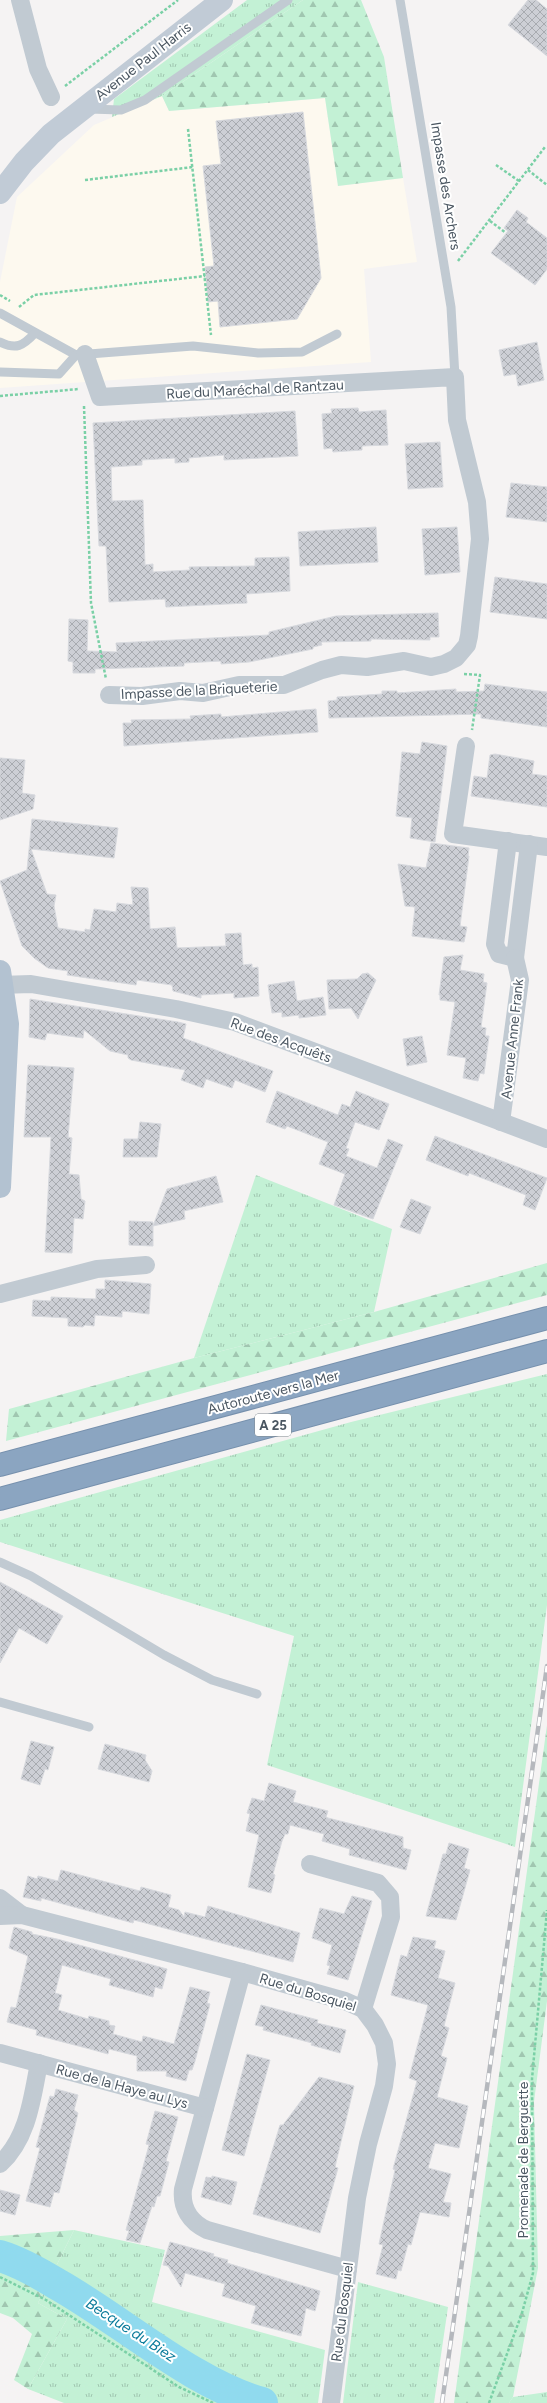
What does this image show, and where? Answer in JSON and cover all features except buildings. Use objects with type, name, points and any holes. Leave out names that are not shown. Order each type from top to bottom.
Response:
[{"type":"highway","name":"Autoroute vers la Mer","points":[[0,1465],[547,1318]]},
{"type":"highway","name":"A 25","points":[[0,1499],[547,1351]]},
{"type":"main road","name":"Avenue Paul Harris","points":[[0,193],[24,162],[64,123],[222,0]]},
{"type":"main road","name":"Avenue Paul Harris","points":[[0,166],[64,123]]},
{"type":"main road","points":[[0,1187],[8,1024],[1,980]]},
{"type":"street","points":[[20,0],[38,69],[51,97]]},
{"type":"street","points":[[81,355],[98,388]]},
{"type":"street","points":[[451,661],[462,652],[469,636],[480,545],[477,502],[457,420],[455,377]]},
{"type":"street","name":"Rue du Maréchal de Rantzau","points":[[98,388],[100,397],[455,377]]},
{"type":"street","name":"Impasse de la Briqueterie","points":[[109,695],[142,696],[180,691],[203,693],[239,685],[284,685],[322,670],[342,665],[367,667],[404,662],[431,667],[451,661]]},
{"type":"street","points":[[466,746],[453,834],[547,846]]},
{"type":"street","name":"Avenue Anne Frank","points":[[508,842],[495,944],[499,954],[515,958]]},
{"type":"street","name":"Avenue Anne Frank","points":[[501,1122],[520,980],[515,958],[529,844]]},
{"type":"street","name":"Rue des Acquêts","points":[[1,980],[197,1012],[235,1022],[547,1139]]},
{"type":"street","points":[[0,1294],[97,1268],[146,1265]]},
{"type":"street","points":[[310,1864],[378,1883],[390,1897],[391,1917],[363,2009]]},
{"type":"street","name":"Rue du Bosquiel","points":[[0,1898],[22,1915]]},
{"type":"street","name":"Rue du Bosquiel","points":[[0,1916],[22,1915],[242,1972],[345,2001],[363,2009],[384,2043],[387,2064],[384,2086],[360,2181],[331,2401]]},
{"type":"street","name":"Rue de la Haye au Lys","points":[[242,1972],[183,2189],[184,2207],[194,2222],[207,2230],[348,2269]]},
{"type":"street","name":"Rue de la Haye au Lys","points":[[0,2054],[205,2108]]},
{"type":"street","name":"Rue de la Haye au Lys","points":[[0,2164],[15,2149],[23,2132],[40,2064]]},
{"type":"lane","points":[[82,108],[121,110],[145,100],[288,0]]},
{"type":"lane","name":"Impasse des Archers","points":[[400,0],[451,307],[455,377]]},
{"type":"lane","points":[[0,307],[13,319],[35,334],[81,355],[193,346],[258,353],[302,352],[337,334]]},
{"type":"lane","points":[[0,313],[13,319]]},
{"type":"lane","points":[[0,342],[17,347],[24,345],[35,334]]},
{"type":"lane","points":[[0,372],[59,374],[81,355]]},
{"type":"lane","points":[[0,1562],[31,1576],[164,1655],[212,1680],[257,1694]]},
{"type":"lane","points":[[0,1702],[89,1727]]},
{"type":"path","points":[[51,97],[178,0]]},
{"type":"path","points":[[188,128],[213,347]]},
{"type":"path","points":[[458,261],[545,147]]},
{"type":"path","points":[[496,164],[519,181]]},
{"type":"path","points":[[85,180],[193,167]]},
{"type":"path","points":[[528,170],[547,185]]},
{"type":"path","points":[[490,221],[506,233]]},
{"type":"path","points":[[0,295],[20,308],[34,295],[205,276]]},
{"type":"path","points":[[0,396],[98,388]]},
{"type":"path","points":[[84,405],[90,602],[109,695]]},
{"type":"path","points":[[451,661],[458,673],[480,675],[471,737],[466,746]]},
{"type":"path","name":"Promenade de Berguette","points":[[489,2403],[522,2313],[533,2273],[532,2079],[547,1910]]},
{"type":"path","points":[[0,2277],[46,2300],[179,2387],[213,2403]]},
{"type":"shaded area","points":[[162,96],[169,111],[325,98],[338,186],[403,178],[417,262],[364,269],[371,362],[0,388],[0,282],[17,197],[94,125]]},
{"type":"green space","points":[[247,0],[303,0],[162,96],[112,117],[114,99]]},
{"type":"green space","points":[[303,0],[361,0],[384,57],[403,178],[338,186],[325,98],[169,111],[162,96]]},
{"type":"green space","points":[[256,1175],[392,1229],[374,1312],[194,1358]]},
{"type":"green space","points":[[547,1263],[547,1295],[6,1441],[9,1409],[194,1358],[374,1312]]},
{"type":"green space","points":[[547,1374],[547,1605],[515,1847],[267,1765],[294,1636],[0,1542],[0,1520],[351,1422]]},
{"type":"green space","points":[[547,1725],[547,2001],[534,2102],[538,2268],[513,2397],[509,2403],[454,2403]]},
{"type":"green space","points":[[74,2230],[165,2250],[152,2302],[325,2350],[318,2403],[64,2403],[28,2389],[67,2319],[38,2303]]},
{"type":"green space","points":[[74,2230],[38,2303],[67,2319],[28,2389],[14,2380],[32,2334],[13,2318],[0,2313],[0,2236]]},
{"type":"green space","points":[[358,2282],[448,2307],[434,2403],[343,2403]]},
{"type":"green space","points":[[547,2392],[547,2403],[509,2403],[513,2397]]},
{"type":"waterway","name":"Becque du Biez","points":[[0,2256],[22,2265],[50,2280],[158,2350],[210,2381],[236,2394],[262,2403]]},
{"type":"railway","points":[[442,2403],[547,1666]]}]
